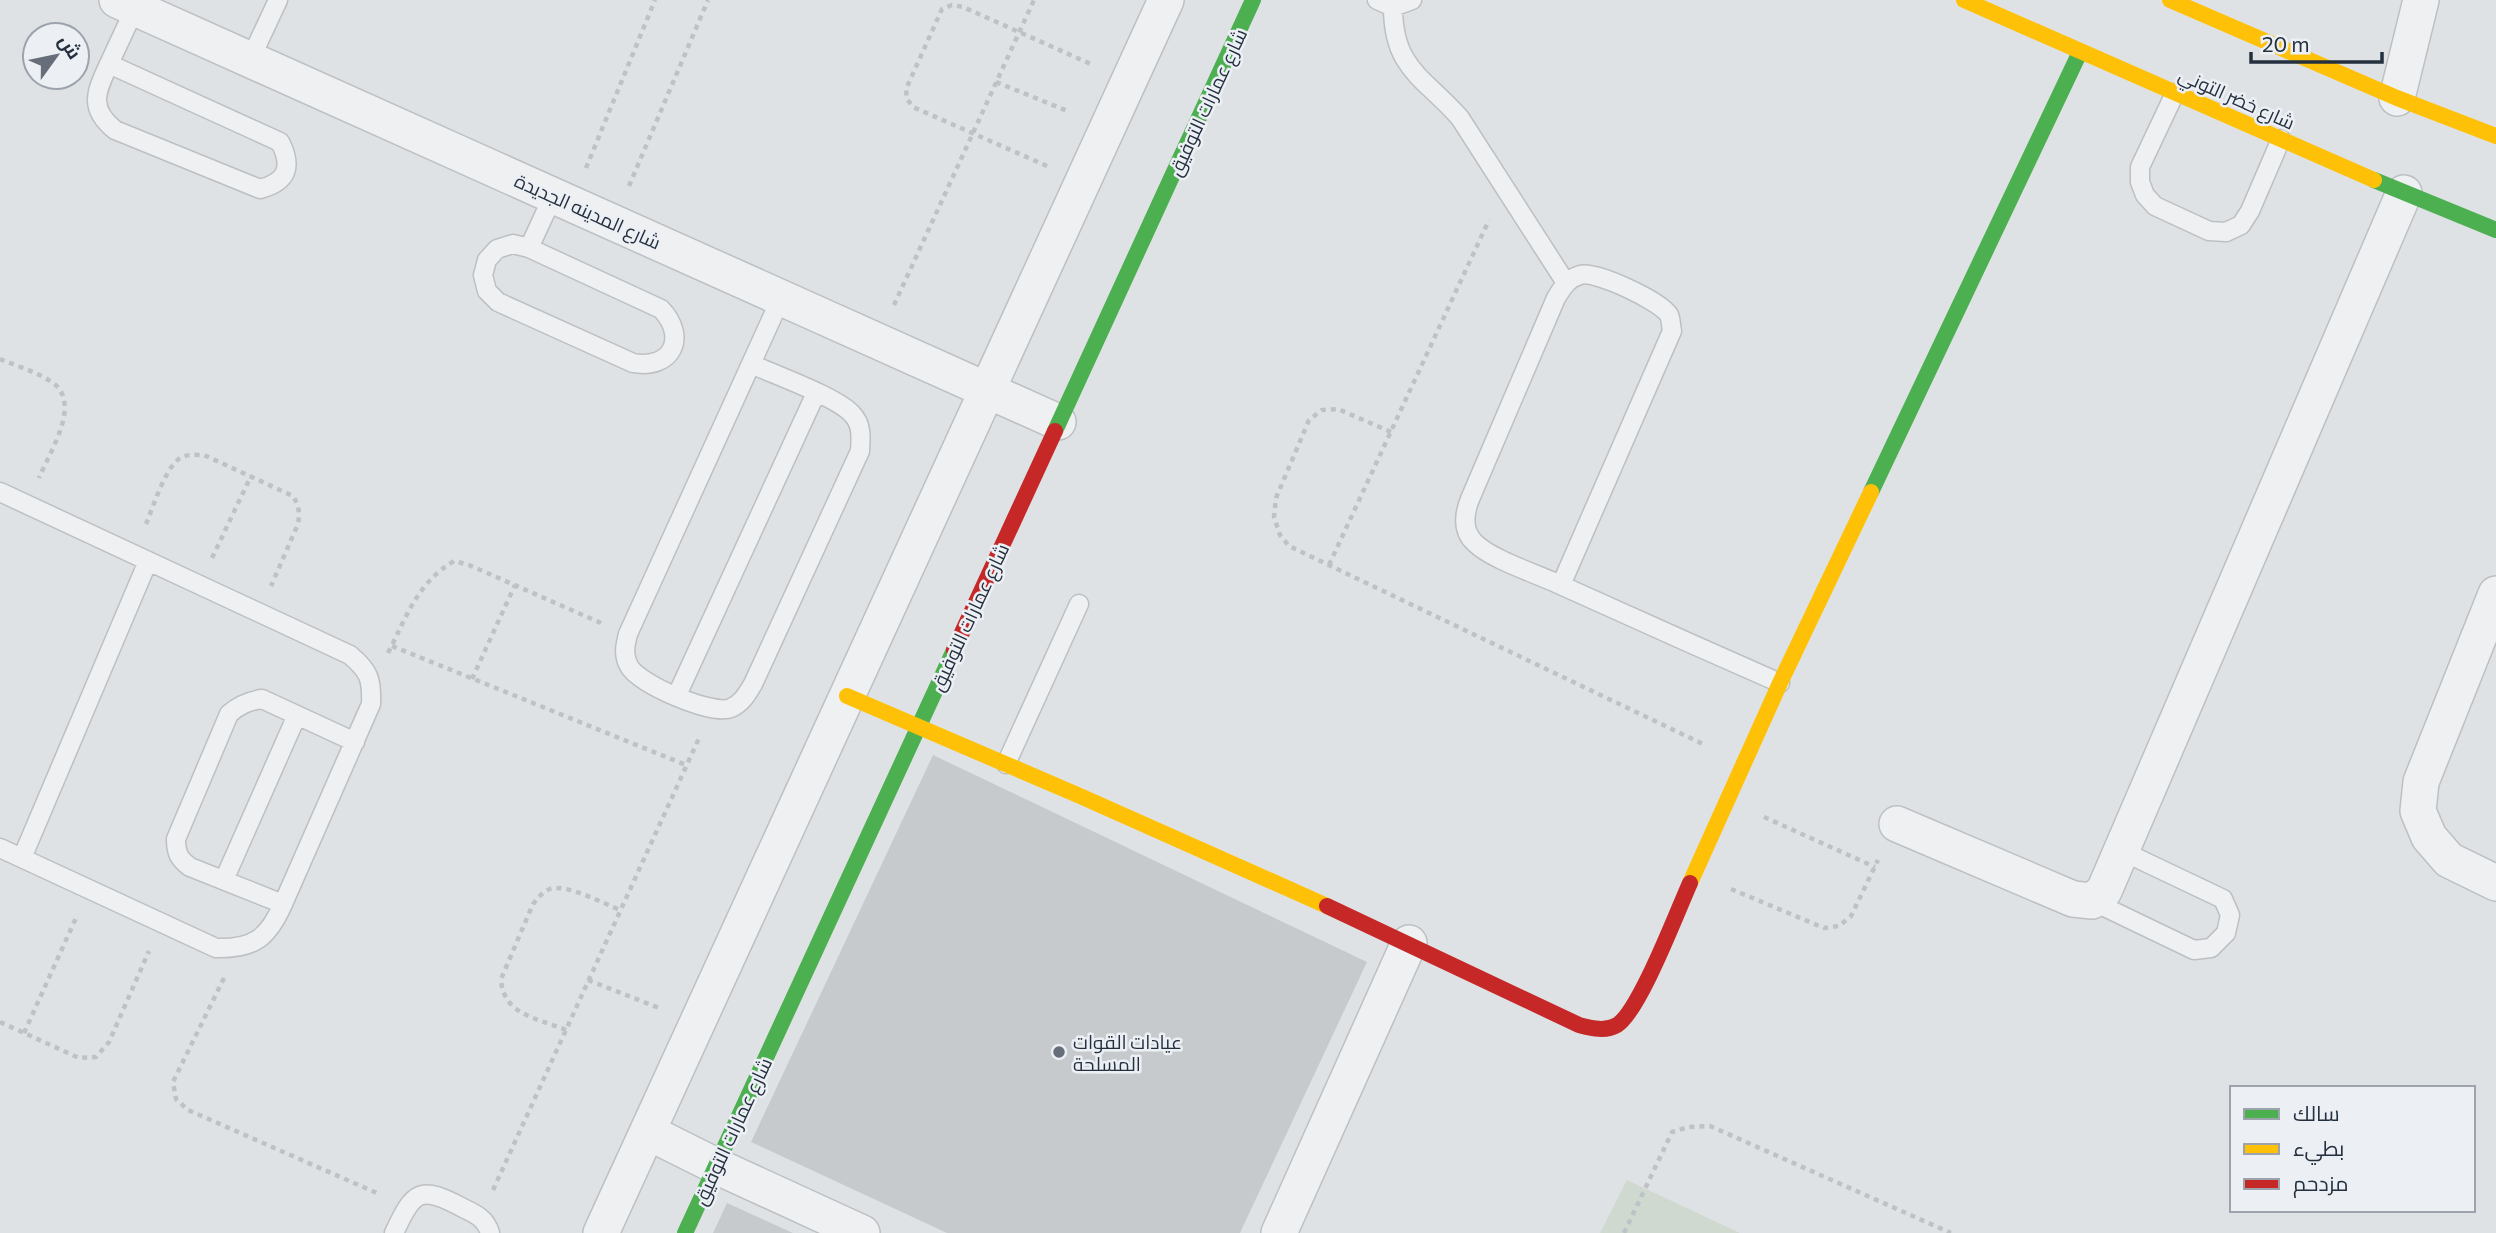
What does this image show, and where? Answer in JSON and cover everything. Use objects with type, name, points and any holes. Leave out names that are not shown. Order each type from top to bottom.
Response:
[{"type":"street","points":[[601,1233],[1166,0]]},
{"type":"street","name":"شارع عمارات التوفيق","points":[[685,1233],[1254,0]]},
{"type":"street","name":"شارع خضر التوني","points":[[1964,0],[2404,193],[2496,230]]},
{"type":"street","points":[[2170,0],[2397,98],[2496,136]]},
{"type":"street","points":[[2397,98],[2421,0]]},
{"type":"street","name":"شارع المدينه الجديدة","points":[[126,4],[1058,422]]},
{"type":"street","points":[[847,696],[1409,943],[1579,1025],[1595,1030],[1611,1028],[1625,1020],[1634,1007],[1780,683],[2080,52]]},
{"type":"street","points":[[1897,824],[2073,900],[2092,901],[2104,891],[2404,193]]},
{"type":"street","points":[[2496,594],[2421,782],[2418,811],[2428,837],[2449,860],[2496,883]]},
{"type":"street","points":[[1279,1233],[1409,943]]},
{"type":"street","points":[[648,1132],[862,1233]]},
{"type":"lane","points":[[250,60],[278,0]]},
{"type":"lane","points":[[1412,0],[1385,3],[1401,55],[1419,78],[1460,118],[1566,283]]},
{"type":"lane","points":[[109,64],[280,142],[288,157],[286,173],[275,185],[260,189],[115,130],[103,120],[96,105],[97,89],[109,64],[126,4]]},
{"type":"lane","points":[[2175,93],[2140,167],[2140,182],[2145,195],[2155,206],[2209,231],[2226,232],[2241,225],[2250,211],[2281,139]]},
{"type":"lane","points":[[529,248],[562,200]]},
{"type":"lane","points":[[513,244],[529,248],[661,309],[672,320],[676,334],[672,350],[662,360],[648,366],[633,363],[498,302],[487,291],[483,275],[486,260],[497,248],[513,244]]},
{"type":"lane","points":[[1562,586],[1672,331],[1669,315],[1656,303],[1599,276],[1582,274],[1566,283],[1556,298],[1465,514],[1466,528],[1473,542],[1486,551],[1562,586],[1780,683]]},
{"type":"lane","points":[[751,364],[839,404],[853,415],[861,432],[859,451],[753,684],[744,699],[730,709],[712,710],[640,679],[629,667],[624,651],[628,634],[781,298]]},
{"type":"lane","points":[[677,695],[816,393]]},
{"type":"lane","points":[[0,492],[350,655],[364,667],[372,685],[371,704],[274,925],[258,940],[238,949],[216,948],[0,848]]},
{"type":"lane","points":[[22,858],[140,558]]},
{"type":"lane","points":[[1006,764],[1079,604]]},
{"type":"lane","points":[[283,904],[190,867],[181,860],[176,850],[176,839],[229,714],[250,700],[262,699],[355,742]]},
{"type":"lane","points":[[224,880],[297,715]]},
{"type":"lane","points":[[2092,901],[2194,950],[2211,948],[2226,933],[2230,915],[2223,899],[2122,850]]},
{"type":"lane","points":[[394,1233],[406,1206],[427,1193],[439,1195],[481,1217],[490,1233]]},
{"type":"path","points":[[562,200],[655,0]]},
{"type":"path","points":[[614,223],[708,0]]},
{"type":"path","points":[[877,341],[1034,0]]},
{"type":"path","points":[[1083,182],[913,107],[907,99],[906,89],[942,9],[952,5],[963,7],[1129,81]]},
{"type":"path","points":[[996,82],[1108,128]]},
{"type":"path","points":[[1329,565],[1504,187]]},
{"type":"path","points":[[0,359],[51,381],[64,393],[66,411],[28,505]]},
{"type":"path","points":[[1391,432],[1338,409],[1322,410],[1309,420],[1276,498],[1274,517],[1280,535],[1289,546],[1744,764]]},
{"type":"path","points":[[140,558],[171,466],[180,458],[204,455],[251,476],[293,496],[300,514],[260,613]]},
{"type":"path","points":[[199,585],[251,476]]},
{"type":"path","points":[[372,685],[422,587],[454,561],[469,565],[628,634]]},
{"type":"path","points":[[472,679],[515,585]]},
{"type":"path","points":[[392,646],[687,765]]},
{"type":"path","points":[[481,1217],[712,710]]},
{"type":"path","points":[[1727,801],[1875,867]]},
{"type":"path","points":[[1695,873],[1824,928],[1839,926],[1851,916],[1897,824]]},
{"type":"path","points":[[566,1030],[518,1011],[507,1003],[501,992],[501,979],[533,904],[540,894],[552,887],[567,889],[620,910]]},
{"type":"path","points":[[23,1033],[89,889]]},
{"type":"path","points":[[0,1022],[79,1058],[96,1057],[109,1042],[162,923]]},
{"type":"path","points":[[238,949],[173,1083],[176,1099],[188,1110],[406,1206]]},
{"type":"path","points":[[588,980],[698,1022]]},
{"type":"path","points":[[1624,1233],[1672,1132],[1688,1126],[1710,1126],[1951,1233]]},
{"type":"shaded area","points":[[1627,1180],[1740,1233],[1600,1233]]},
{"type":"building","name":"عيادات القوات المسلحة","points":[[933,755],[1367,962],[1240,1233],[947,1233],[751,1142]]},
{"type":"building","points":[[727,1203],[793,1233],[713,1233]]},
{"type":"traffic: fast","points":[[1055,431],[1253,0]]},
{"type":"traffic: fast","points":[[1871,492],[2080,52]]},
{"type":"traffic: fast","points":[[2374,180],[2496,230]]},
{"type":"traffic: fast","points":[[685,1233],[954,650]]},
{"type":"traffic: slow","points":[[1964,0],[2374,180]]},
{"type":"traffic: slow","points":[[2170,0],[2397,98],[2496,136]]},
{"type":"traffic: slow","points":[[1690,883],[1780,683],[1871,492]]},
{"type":"traffic: slow","points":[[847,696],[1327,906]]},
{"type":"traffic: jam","points":[[954,650],[1055,431]]},
{"type":"traffic: jam","points":[[1327,906],[1579,1025],[1603,1029],[1617,1025],[1636,1001],[1690,883]]},
{"type":"place","name":"عيادات القوات المسلحة","points":[[1059,1052]]}]
